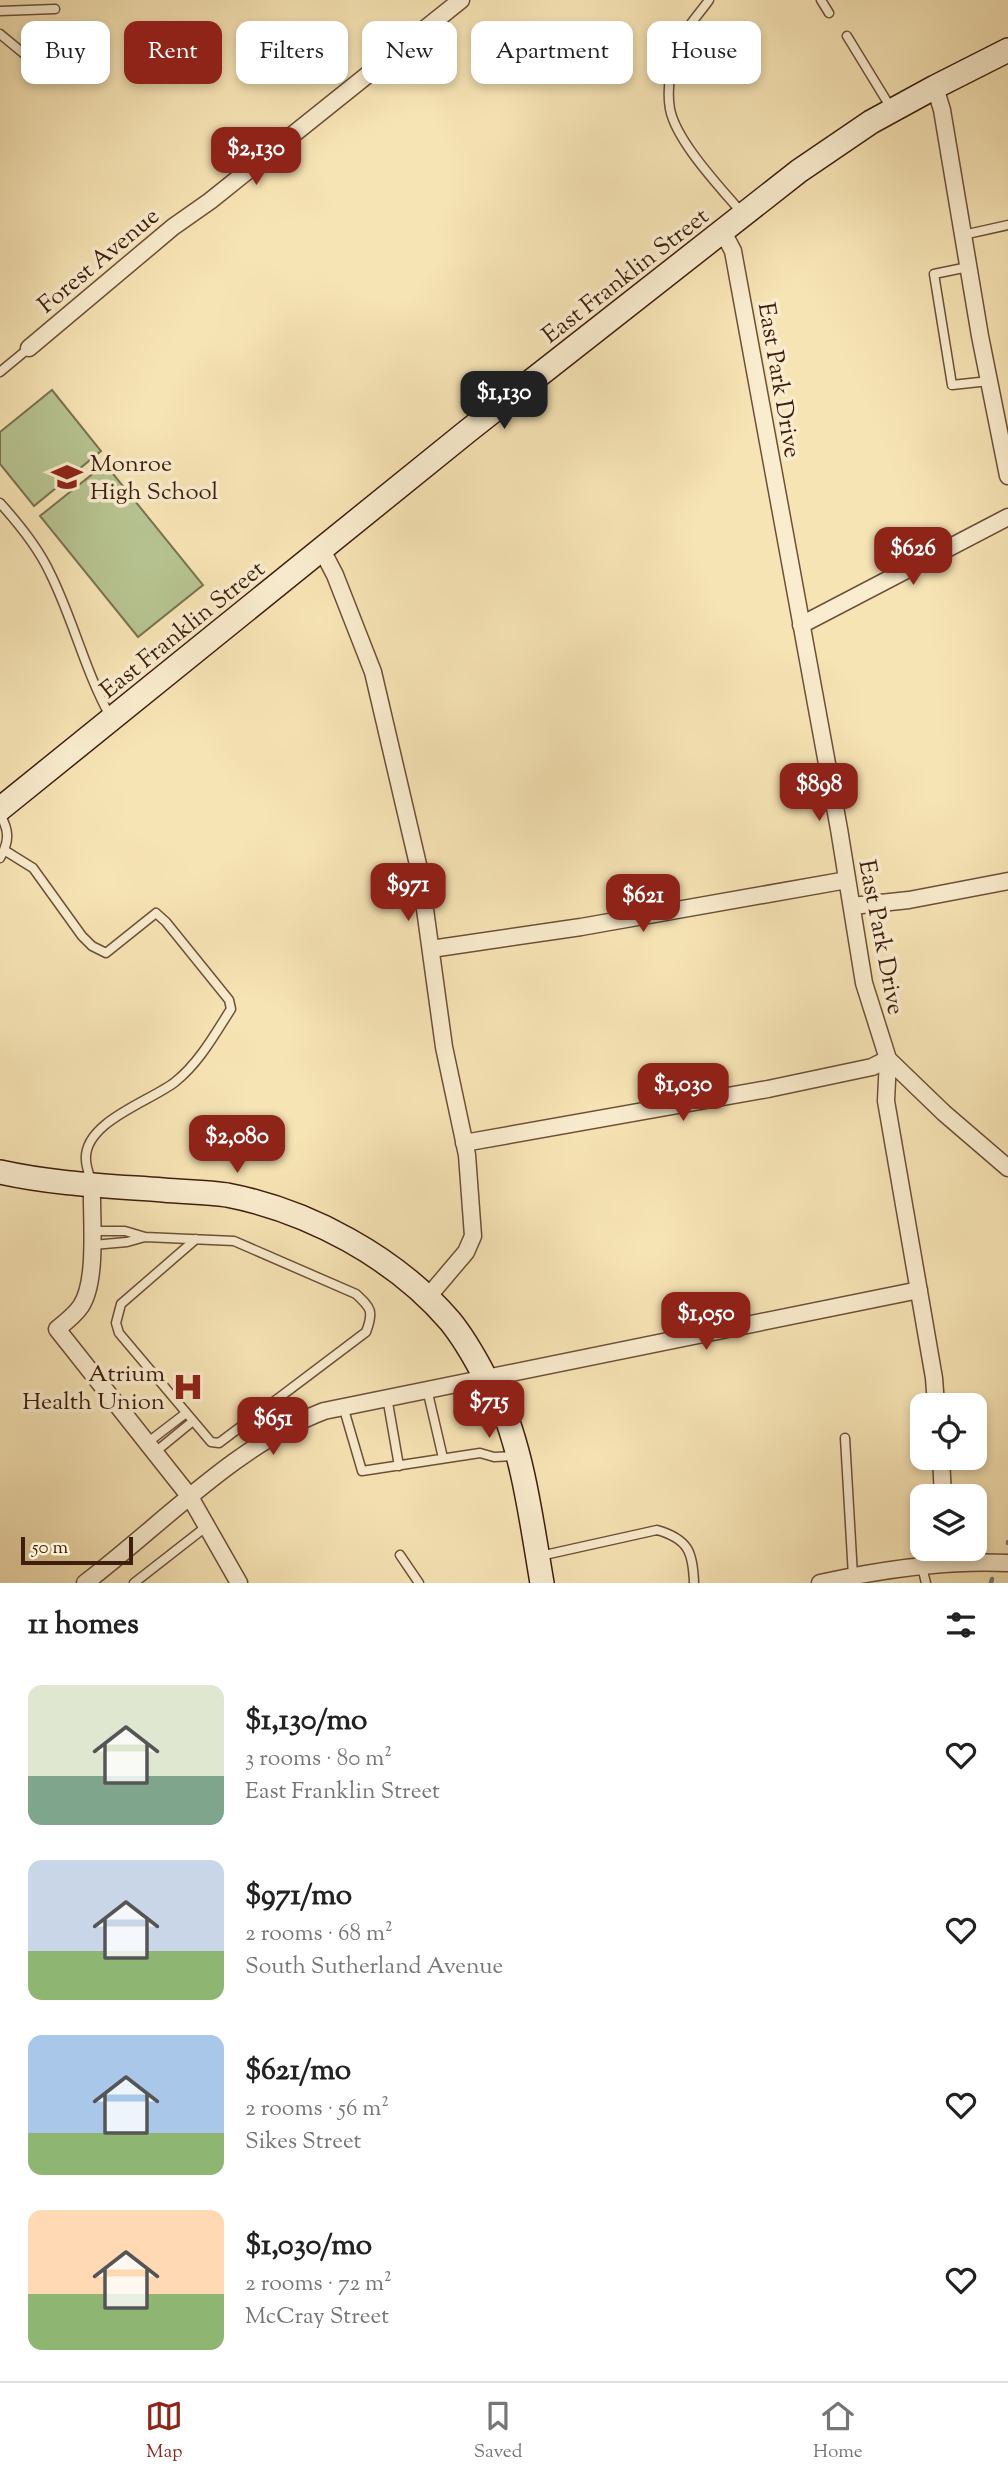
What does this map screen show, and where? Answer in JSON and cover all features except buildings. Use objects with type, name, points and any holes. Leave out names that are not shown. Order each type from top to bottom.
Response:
[{"type":"main road","name":"East Franklin Street","points":[[0,811],[469,430],[799,171],[892,110],[1008,50]]},
{"type":"main road","points":[[0,1172],[92,1185],[225,1195],[298,1214],[367,1252],[427,1298],[450,1322],[498,1397],[518,1456],[542,1583]]},
{"type":"street","name":"Forest Avenue","points":[[29,348],[173,227],[210,201],[461,0]]},
{"type":"street","points":[[935,87],[942,110],[962,235],[1008,476]]},
{"type":"street","name":"East Park Drive","points":[[723,232],[733,251],[864,983],[888,1059],[886,1101],[935,1393]]},
{"type":"street","points":[[801,625],[1008,517]]},
{"type":"street","points":[[322,550],[335,575],[373,673],[420,873],[446,1061],[464,1143],[473,1212],[473,1236],[466,1252],[427,1298]]},
{"type":"street","points":[[430,949],[581,927],[847,880]]},
{"type":"street","points":[[852,906],[909,901],[1008,881]]},
{"type":"street","points":[[464,1143],[768,1089],[872,1067],[888,1059],[944,1113],[1008,1168]]},
{"type":"street","points":[[92,1185],[90,1280],[82,1305],[57,1329],[190,1497],[239,1583]]},
{"type":"street","points":[[95,1580],[190,1497],[275,1434],[309,1416],[343,1406],[919,1290]]},
{"type":"street","points":[[820,1583],[853,1576],[924,1575],[937,1561]]},
{"type":"street","points":[[987,1561],[1008,1563]]},
{"type":"lane","points":[[709,0],[681,37],[669,89],[670,112],[686,143],[744,215]]},
{"type":"lane","points":[[821,0],[829,13]]},
{"type":"lane","points":[[0,11],[55,9]]},
{"type":"lane","points":[[0,34],[21,51]]},
{"type":"lane","points":[[847,36],[892,110]]},
{"type":"lane","points":[[962,235],[1008,225]]},
{"type":"lane","points":[[968,267],[934,274],[952,385],[989,381]]},
{"type":"lane","points":[[0,372],[29,348]]},
{"type":"lane","points":[[0,503],[21,527],[50,572],[96,689],[112,720]]},
{"type":"lane","points":[[0,811],[8,828],[2,854],[33,867],[92,946],[106,953],[156,913],[229,1000],[231,1009],[206,1048],[186,1071],[173,1083],[102,1126],[85,1157],[92,1185]]},
{"type":"lane","points":[[92,1238],[125,1231],[145,1237],[195,1239],[234,1241],[297,1266],[356,1294],[369,1307],[371,1320],[366,1332],[219,1443],[211,1442],[186,1413],[119,1333],[116,1323],[121,1304],[195,1239]]},
{"type":"lane","points":[[92,1238],[127,1242],[145,1237]]},
{"type":"lane","points":[[427,1389],[443,1458]]},
{"type":"lane","points":[[387,1397],[399,1466]]},
{"type":"lane","points":[[343,1406],[362,1472],[480,1453],[494,1457],[518,1456]]},
{"type":"lane","points":[[150,1449],[186,1413]]},
{"type":"lane","points":[[150,1449],[193,1421]]},
{"type":"lane","points":[[845,1438],[853,1576]]},
{"type":"lane","points":[[134,1583],[207,1526]]},
{"type":"lane","points":[[537,1556],[657,1530],[668,1533],[688,1547],[694,1583]]},
{"type":"lane","points":[[400,1555],[419,1583]]},
{"type":"green space","points":[[52,390],[101,451],[34,506],[0,464],[0,432]]},
{"type":"green space","points":[[105,464],[203,585],[138,637],[40,516]]},
{"type":"waterway","points":[[991,1583],[992,1579]]},
{"type":"place","name":"Monroe High School","points":[[67,477]]},
{"type":"place","name":"Atrium Health Union","points":[[188,1387]]}]
